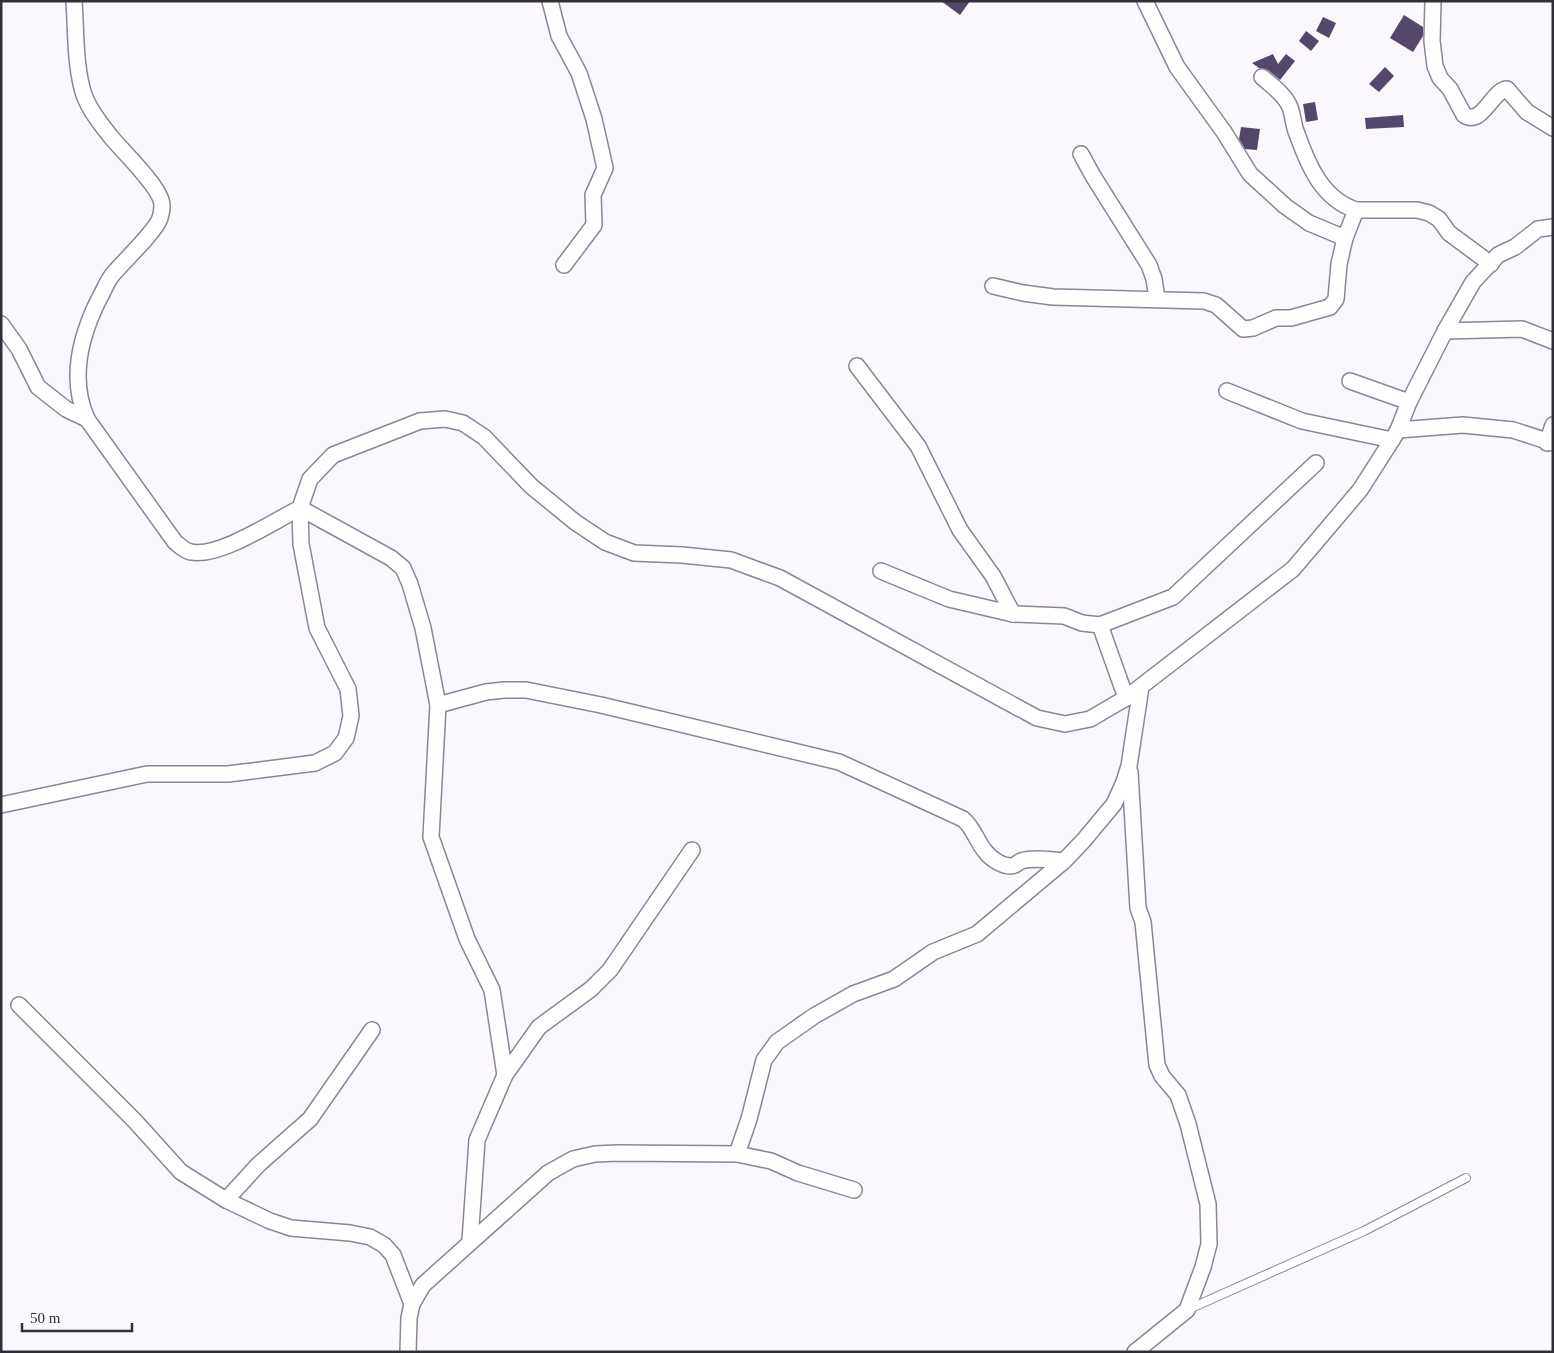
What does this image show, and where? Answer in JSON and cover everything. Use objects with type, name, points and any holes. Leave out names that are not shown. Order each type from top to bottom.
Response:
[{"type":"street","points":[[74,1],[79,75],[82,90],[92,111],[110,136],[158,191],[162,204],[160,218],[153,229],[112,275],[88,321],[80,350],[77,378],[81,404],[87,419],[175,542],[189,552],[205,554],[222,549],[300,508]]},
{"type":"street","points":[[550,1],[559,36],[579,73],[594,119],[604,168],[593,195],[594,225],[564,265]]},
{"type":"street","points":[[1145,1],[1176,68],[1224,132],[1250,174],[1285,206],[1309,223],[1345,238]]},
{"type":"street","points":[[1433,1],[1432,41],[1435,66],[1440,78],[1450,89],[1464,115],[1474,117],[1488,107],[1499,92],[1507,90],[1527,112],[1553,128]]},
{"type":"street","points":[[1262,77],[1283,95],[1290,106],[1296,133],[1315,178],[1333,198],[1347,207],[1356,210],[1417,210],[1429,213],[1439,219],[1449,233],[1491,264]]},
{"type":"street","points":[[1081,154],[1148,265],[1154,279],[1157,298]]},
{"type":"street","points":[[993,286],[1053,297],[1204,300],[1216,305],[1244,329],[1253,328],[1276,318],[1291,318],[1330,307],[1336,299],[1339,264],[1345,238],[1356,210]]},
{"type":"street","points":[[1,805],[147,774],[228,774],[315,763],[335,753],[346,738],[351,716],[348,689],[317,628],[301,544],[300,508],[310,479],[333,454],[420,420],[445,419],[463,423],[484,437],[531,486],[575,522],[606,542],[634,553],[682,554],[731,560],[780,578],[1037,718],[1065,724],[1090,720],[1126,698],[1292,569],[1360,490],[1395,435],[1408,402],[1473,282],[1498,255],[1515,247],[1538,229],[1553,227]]},
{"type":"street","points":[[1,324],[19,349],[38,387],[66,409],[87,419]]},
{"type":"street","points":[[1445,331],[1522,330],[1553,341]]},
{"type":"street","points":[[857,366],[918,446],[960,530],[993,576],[1013,614]]},
{"type":"street","points":[[1350,381],[1385,392],[1408,402]]},
{"type":"street","points":[[1227,391],[1302,421],[1395,435],[1463,425],[1513,430],[1550,443],[1553,425]]},
{"type":"street","points":[[881,571],[950,599],[1013,614],[1064,616],[1082,623],[1100,625],[1173,597],[1316,463]]},
{"type":"street","points":[[300,508],[391,558],[403,568],[410,584],[423,628],[438,705],[431,837],[467,939],[492,990],[505,1075]]},
{"type":"street","points":[[1100,625],[1126,698]]},
{"type":"street","points":[[1135,1352],[1149,1346],[1187,1310],[1203,1267],[1208,1244],[1208,1204],[1188,1124],[1178,1094],[1162,1076],[1157,1065],[1143,922],[1138,908],[1129,766],[1140,687]]},
{"type":"street","points":[[438,705],[486,692],[526,690],[601,705],[839,762],[963,818],[984,850],[1003,865],[1010,866],[1021,861],[1064,861]]},
{"type":"street","points":[[738,1154],[764,1060],[777,1042],[814,1016],[853,994],[894,979],[933,952],[977,934],[1064,861],[1114,804],[1129,766]]},
{"type":"street","points":[[470,1241],[477,1140],[505,1075],[539,1027],[591,989],[610,970],[692,850]]},
{"type":"street","points":[[19,1005],[134,1120],[181,1172],[244,1210],[292,1228],[350,1233],[370,1237],[384,1245],[393,1255],[412,1304]]},
{"type":"street","points":[[226,1200],[258,1166],[310,1119],[372,1030]]},
{"type":"street","points":[[408,1352],[409,1318],[412,1304],[423,1285],[548,1173],[573,1159],[595,1154],[618,1153],[738,1154],[771,1161],[798,1173],[854,1190]]},
{"type":"lane","points":[[1187,1310],[1364,1231],[1466,1178]]},
{"type":"building","points":[[941,1],[970,1],[960,15]]},
{"type":"building","points":[[1404,15],[1423,27],[1423,36],[1413,52],[1390,38]]},
{"type":"building","points":[[1323,17],[1336,23],[1329,38],[1316,31]]},
{"type":"building","points":[[1306,31],[1319,41],[1311,51],[1299,41]]},
{"type":"building","points":[[1273,54],[1278,64],[1286,54],[1295,61],[1280,80],[1268,70],[1259,68],[1252,63]]},
{"type":"building","points":[[1385,67],[1394,76],[1379,92],[1369,84]]},
{"type":"building","points":[[1315,102],[1318,120],[1306,122],[1303,104]]},
{"type":"building","points":[[1403,115],[1404,127],[1366,129],[1365,118]]},
{"type":"building","points":[[1241,127],[1260,129],[1257,150],[1245,149],[1239,139]]}]
